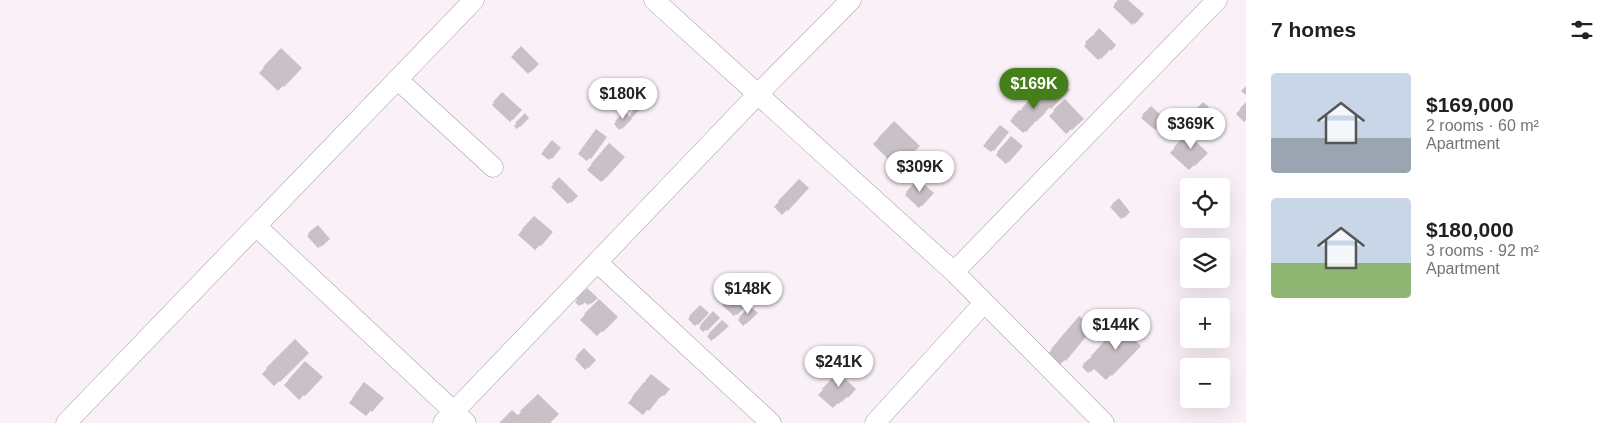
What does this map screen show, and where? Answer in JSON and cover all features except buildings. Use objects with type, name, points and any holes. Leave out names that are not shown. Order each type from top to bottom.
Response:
[{"type":"street","points":[[66,423],[474,0]]},
{"type":"street","points":[[654,0],[954,272],[1104,423]]},
{"type":"street","points":[[256,226],[454,419],[598,262],[758,94],[851,0]]},
{"type":"street","points":[[954,272],[1218,0]]},
{"type":"street","points":[[397,80],[493,167]]},
{"type":"street","points":[[598,262],[771,423]]},
{"type":"street","points":[[875,423],[984,303]]}]
